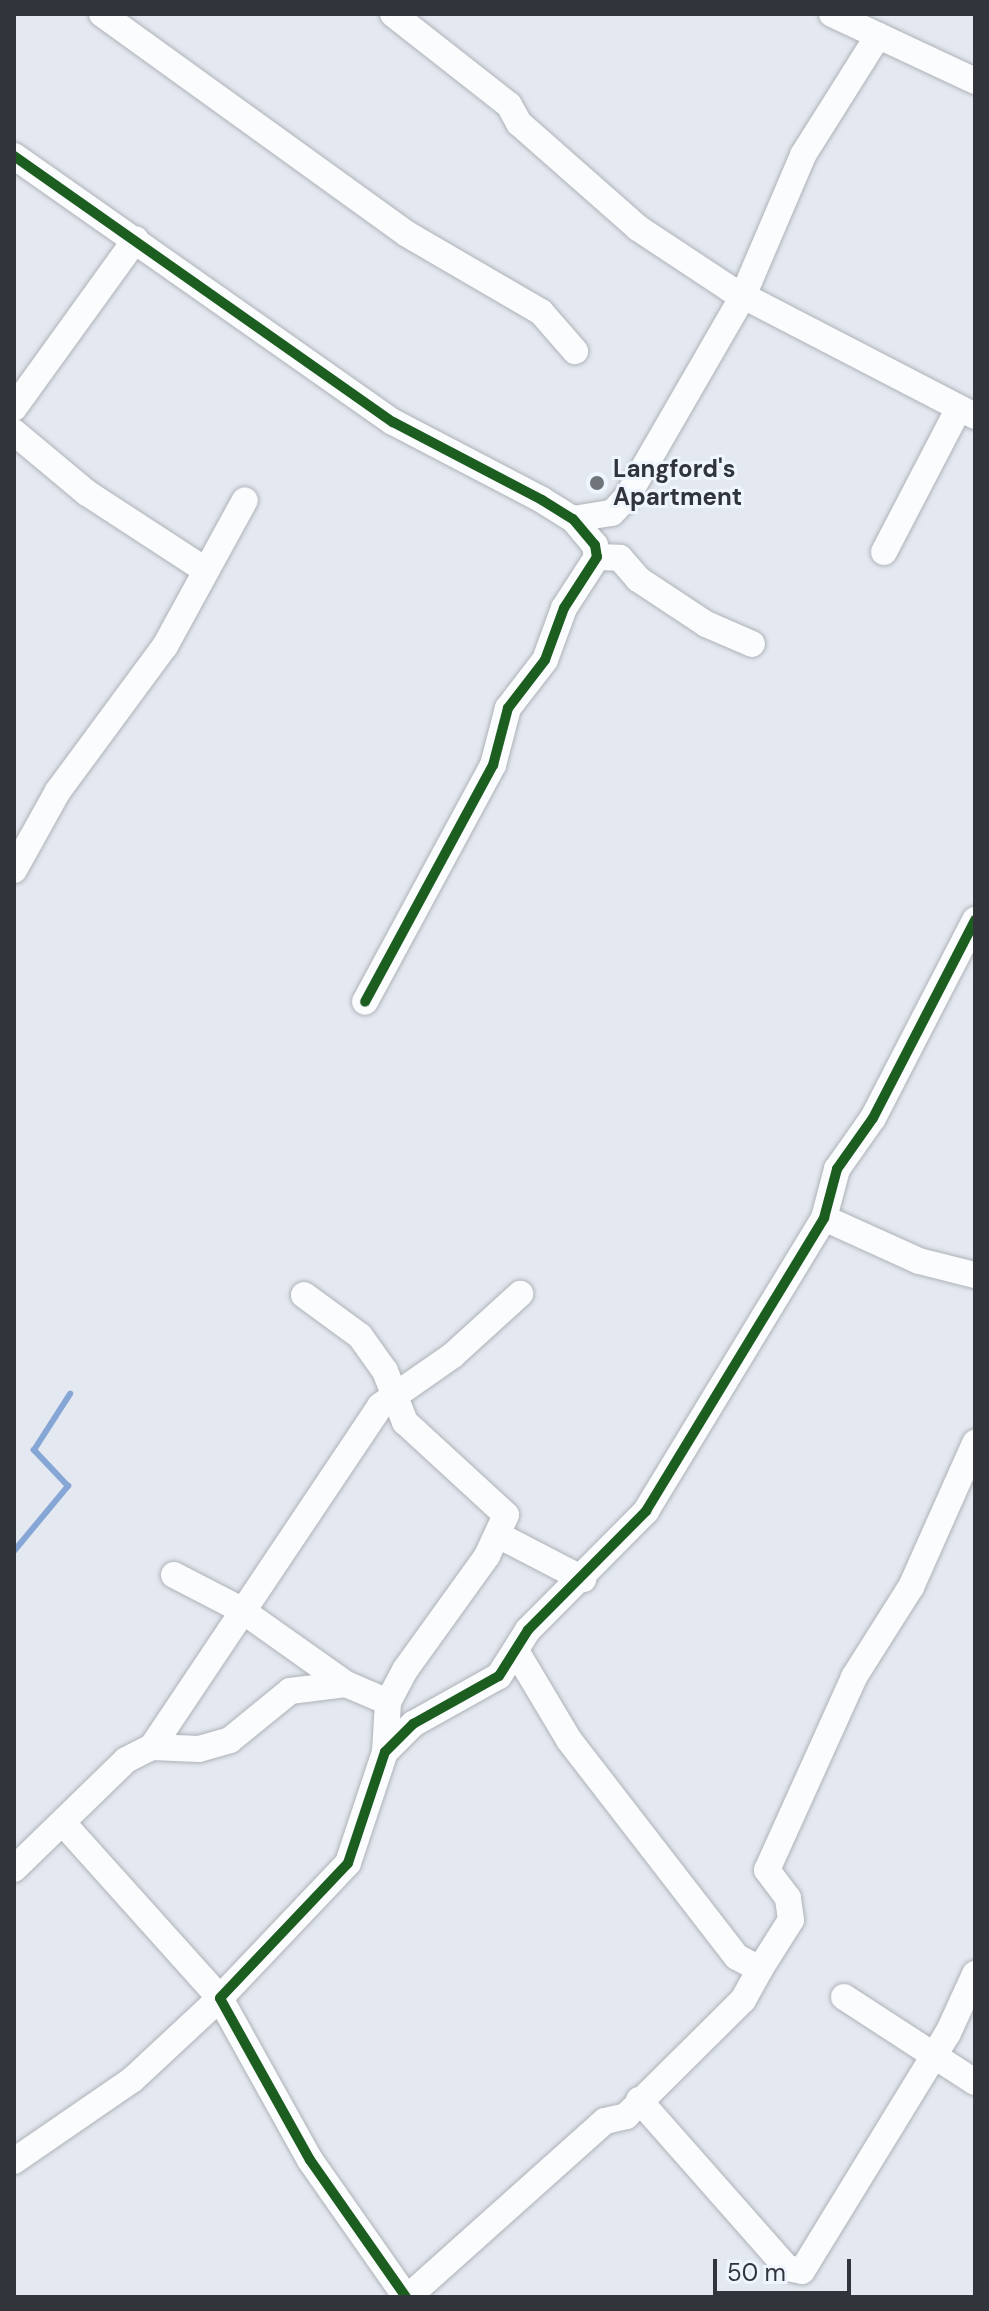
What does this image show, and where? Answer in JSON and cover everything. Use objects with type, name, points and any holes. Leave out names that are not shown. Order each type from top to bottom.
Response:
[{"type":"street","points":[[102,14],[407,234],[541,312],[575,351]]},
{"type":"street","points":[[393,14],[509,105],[519,123],[638,228],[743,296],[967,412],[884,552]]},
{"type":"street","points":[[832,14],[975,81]]},
{"type":"street","points":[[573,519],[612,513],[627,497],[743,296],[803,155],[878,36]]},
{"type":"street","points":[[14,156],[393,422],[573,519],[597,557]]},
{"type":"street","points":[[14,408],[136,239]]},
{"type":"street","points":[[14,432],[87,493],[202,568]]},
{"type":"street","points":[[14,870],[58,791],[165,646],[202,568],[245,500]]},
{"type":"street","points":[[597,557],[620,558],[638,579],[706,624],[752,644]]},
{"type":"street","points":[[365,1002],[493,765],[508,708],[545,660],[564,608],[597,557]]},
{"type":"street","points":[[385,1752],[413,1724],[499,1676],[516,1651],[646,1511],[824,1218],[837,1169],[873,1118],[975,920]]},
{"type":"street","points":[[824,1218],[919,1261],[975,1275]]},
{"type":"street","points":[[152,1747],[240,1609],[393,1393],[453,1355],[520,1294]]},
{"type":"street","points":[[14,2161],[132,2080],[220,1998],[348,1863],[385,1752],[388,1702],[498,1535],[506,1515],[405,1422],[393,1393],[360,1336],[304,1295]]},
{"type":"street","points":[[65,1825],[220,1998],[310,2160],[407,2297],[639,2100],[743,2000],[791,1920],[788,1898],[767,1870],[854,1677],[911,1587],[975,1443]]},
{"type":"street","points":[[498,1535],[583,1579]]},
{"type":"street","points":[[174,1575],[240,1609],[346,1684],[388,1702]]},
{"type":"street","points":[[516,1651],[526,1679],[569,1740],[737,1957],[760,1969]]},
{"type":"street","points":[[14,1869],[65,1825],[126,1760],[152,1747],[199,1749],[230,1740],[290,1691],[346,1684]]},
{"type":"street","points":[[639,2100],[795,2273],[811,2260],[934,2051],[975,1974]]},
{"type":"street","points":[[844,1997],[934,2051],[975,2082]]},
{"type":"waterway","points":[[14,1551],[68,1486],[34,1450],[70,1394]]},
{"type":"cycle path","points":[[14,156],[393,422],[542,500],[573,519],[595,545],[597,557],[564,608],[545,660],[508,708],[493,765],[365,1002]]},
{"type":"cycle path","points":[[406,2297],[310,2160],[220,1998],[348,1863],[385,1752],[413,1724],[499,1676],[528,1630],[646,1511],[824,1218],[837,1169],[873,1118],[975,920]]},
{"type":"place","name":"Langford's Apartment","points":[[597,483]]}]
